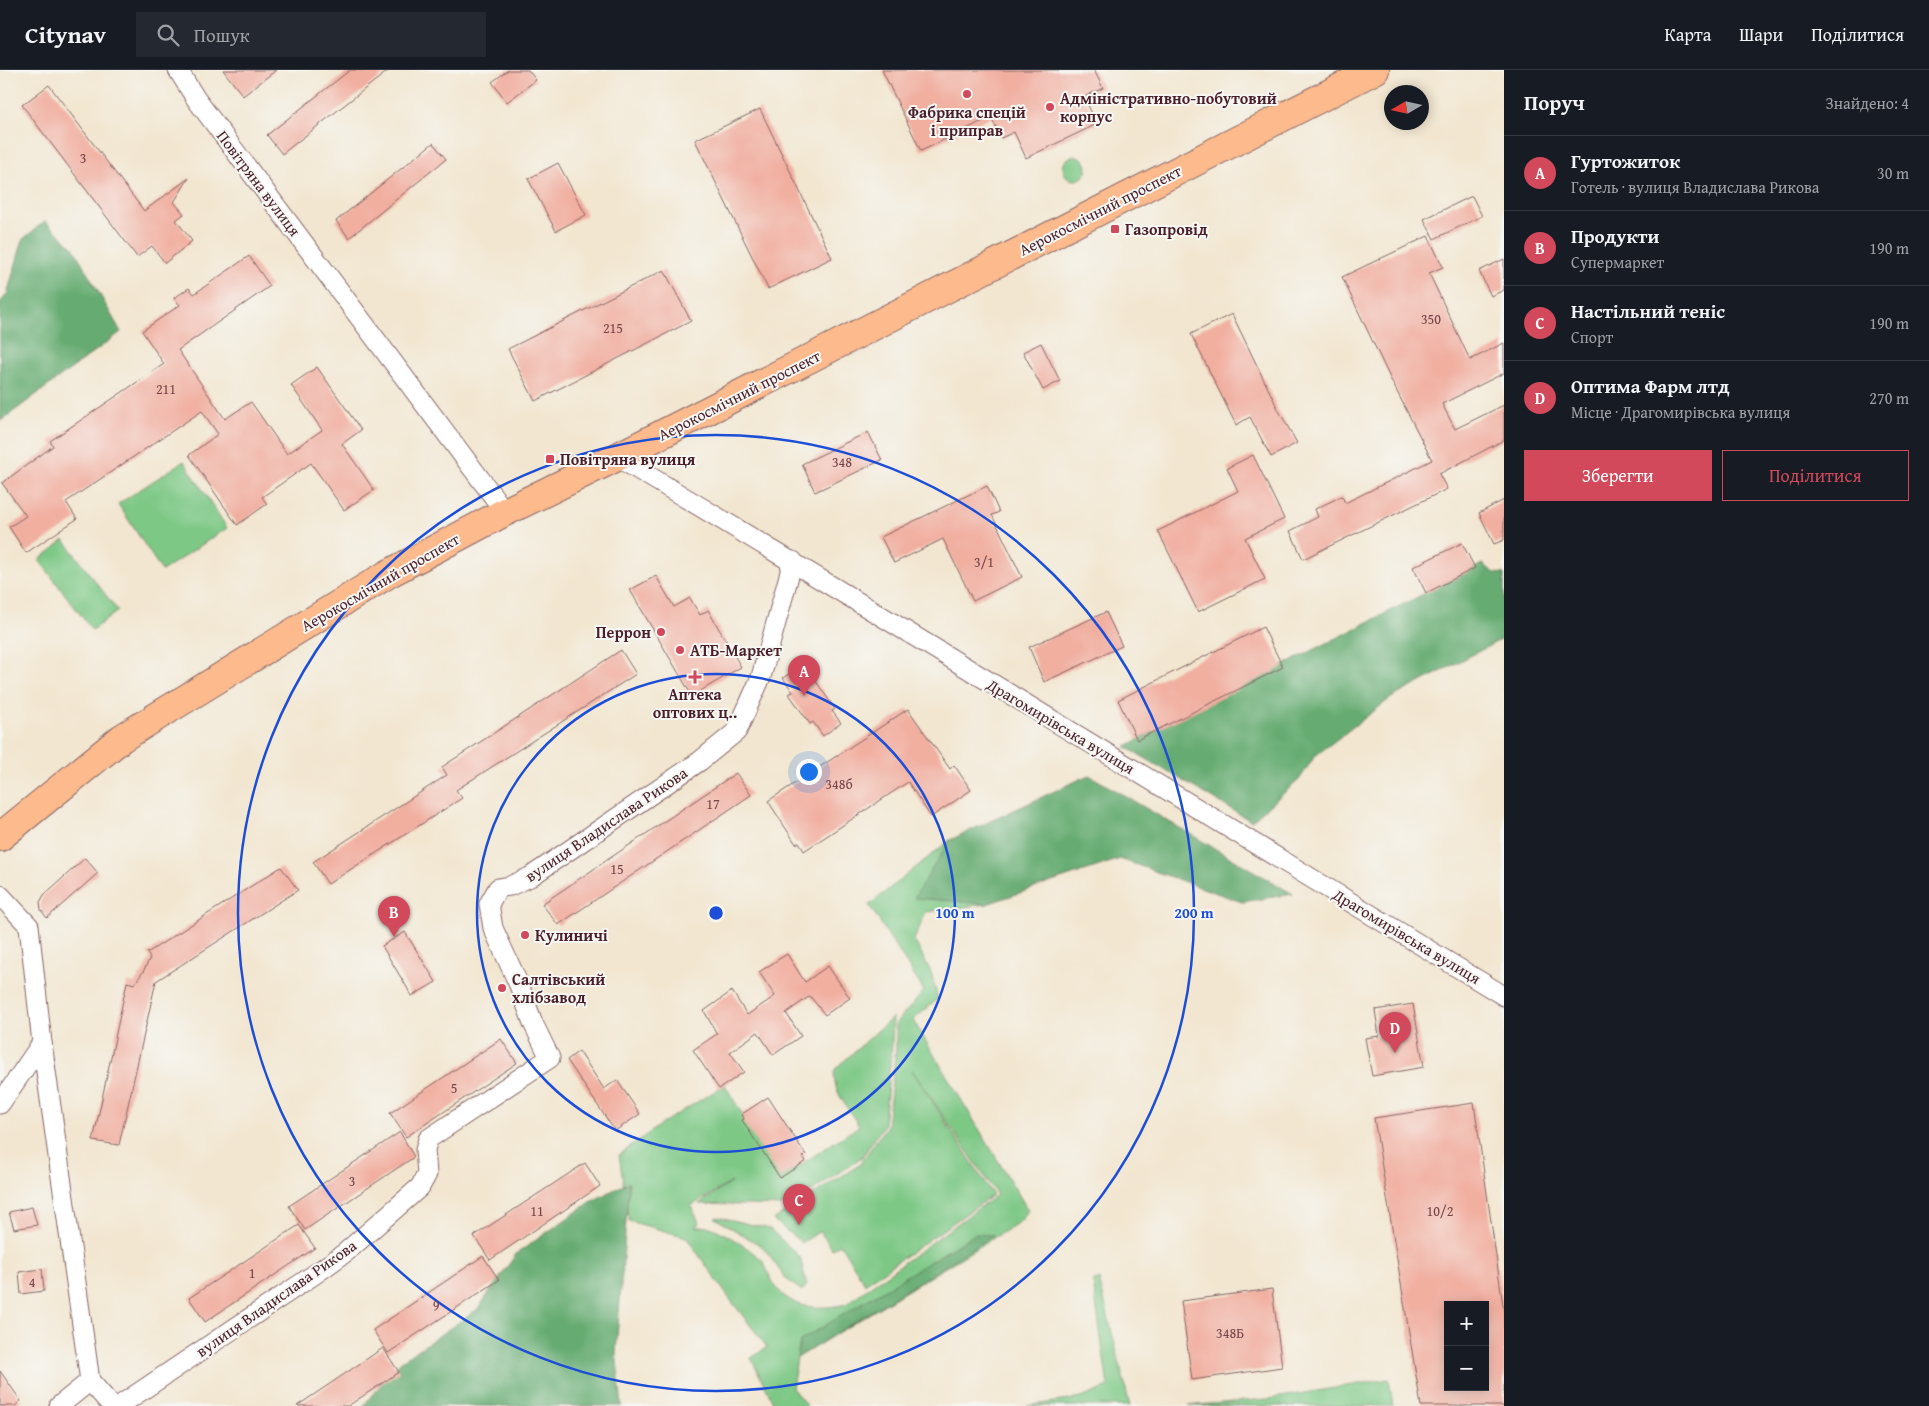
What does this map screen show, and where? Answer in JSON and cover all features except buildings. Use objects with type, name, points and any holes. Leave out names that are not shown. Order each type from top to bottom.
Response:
[{"type":"highway","name":"Аерокосмічний проспект","points":[[0,837],[122,738],[388,574],[505,512],[618,457],[1375,70]]},
{"type":"street","name":"Повітряна вулиця","points":[[178,70],[196,98],[505,512]]},
{"type":"street","name":"Драгомирівська вулиця","points":[[618,457],[793,561],[1504,996]]},
{"type":"street","name":"вулиця Владислава Рикова","points":[[119,1406],[346,1252],[420,1187],[426,1174],[425,1150],[428,1138],[550,1058],[533,1023],[519,985],[493,928],[489,904],[498,888],[510,886],[530,877],[700,762],[737,732],[761,677],[793,561]]},
{"type":"street","points":[[0,895],[29,926],[42,1043],[90,1382],[112,1406]]},
{"type":"street","points":[[0,1104],[42,1043]]},
{"type":"street","points":[[59,1406],[90,1382]]},
{"type":"green space","points":[[1075,156],[1084,159],[1087,168],[1084,177],[1075,180],[1066,177],[1063,168],[1066,159]]},
{"type":"green space","points":[[45,221],[73,247],[121,332],[0,420],[0,303],[7,294],[23,239]]},
{"type":"green space","points":[[184,461],[227,528],[162,571],[118,504]]},
{"type":"green space","points":[[64,540],[118,611],[92,630],[39,560]]},
{"type":"green space","points":[[1482,564],[1495,573],[1504,574],[1504,638],[1391,698],[1315,756],[1299,780],[1251,821],[1126,747],[1137,740]]},
{"type":"green space","points":[[1089,775],[1293,894],[1242,902],[1120,859],[987,904],[914,898],[950,840]]},
{"type":"green space","points":[[950,840],[987,904],[926,912],[914,940],[931,972],[938,999],[913,1020],[1028,1210],[1021,1221],[797,1358],[792,1388],[807,1406],[775,1406],[751,1358],[767,1347],[729,1298],[686,1237],[629,1221],[619,1155],[661,1124],[725,1085],[780,1178],[859,1126],[835,1084],[835,1069],[893,1017],[884,1125],[862,1157],[795,1202],[786,1206],[699,1204],[732,1182],[691,1206],[700,1224],[697,1224],[695,1227],[715,1229],[753,1252],[762,1260],[774,1284],[788,1299],[806,1306],[836,1306],[846,1304],[997,1195],[912,1070],[993,1195],[865,1284],[840,1244],[832,1249],[820,1231],[802,1243],[773,1220],[859,1165],[887,1126],[896,1047],[896,1023],[924,991],[869,905]]},
{"type":"green space","points":[[629,1182],[616,1352],[622,1406],[363,1406],[400,1362],[478,1309],[516,1254],[592,1201]]},
{"type":"green space","points":[[719,1217],[770,1229],[800,1257],[807,1285],[802,1291],[786,1279],[763,1247],[715,1218]]},
{"type":"green space","points":[[975,1234],[994,1235],[797,1358],[800,1341]]},
{"type":"green space","points":[[1099,1279],[1130,1406],[1027,1406],[1081,1398],[1108,1387],[1093,1282]]},
{"type":"green space","points":[[1389,1379],[1393,1406],[1187,1406],[1268,1399]]},
{"type":"place","name":"Фабрика спецій і приправ","points":[[967,94]]},
{"type":"place","name":"Адміністративно-побутовий корпус","points":[[1050,107]]},
{"type":"place","name":"Газопровiд","points":[[1115,229]]},
{"type":"place","name":"Повітряна вулиця","points":[[550,459]]},
{"type":"place","name":"Перрон","points":[[661,632]]},
{"type":"place","name":"АТБ-Маркет","points":[[680,650]]},
{"type":"place","name":"Аптека оптових ц‥","points":[[695,677]]},
{"type":"place","name":"Гуртожиток","points":[[804,696]]},
{"type":"place","name":"Кулиничі","points":[[525,935]]},
{"type":"place","name":"Продукти","points":[[394,937]]},
{"type":"place","name":"Салтівський хлібзавод","points":[[502,988]]},
{"type":"place","name":"Оптима Фарм лтд","points":[[1395,1053]]},
{"type":"place","name":"Настільний теніс","points":[[799,1225]]}]
